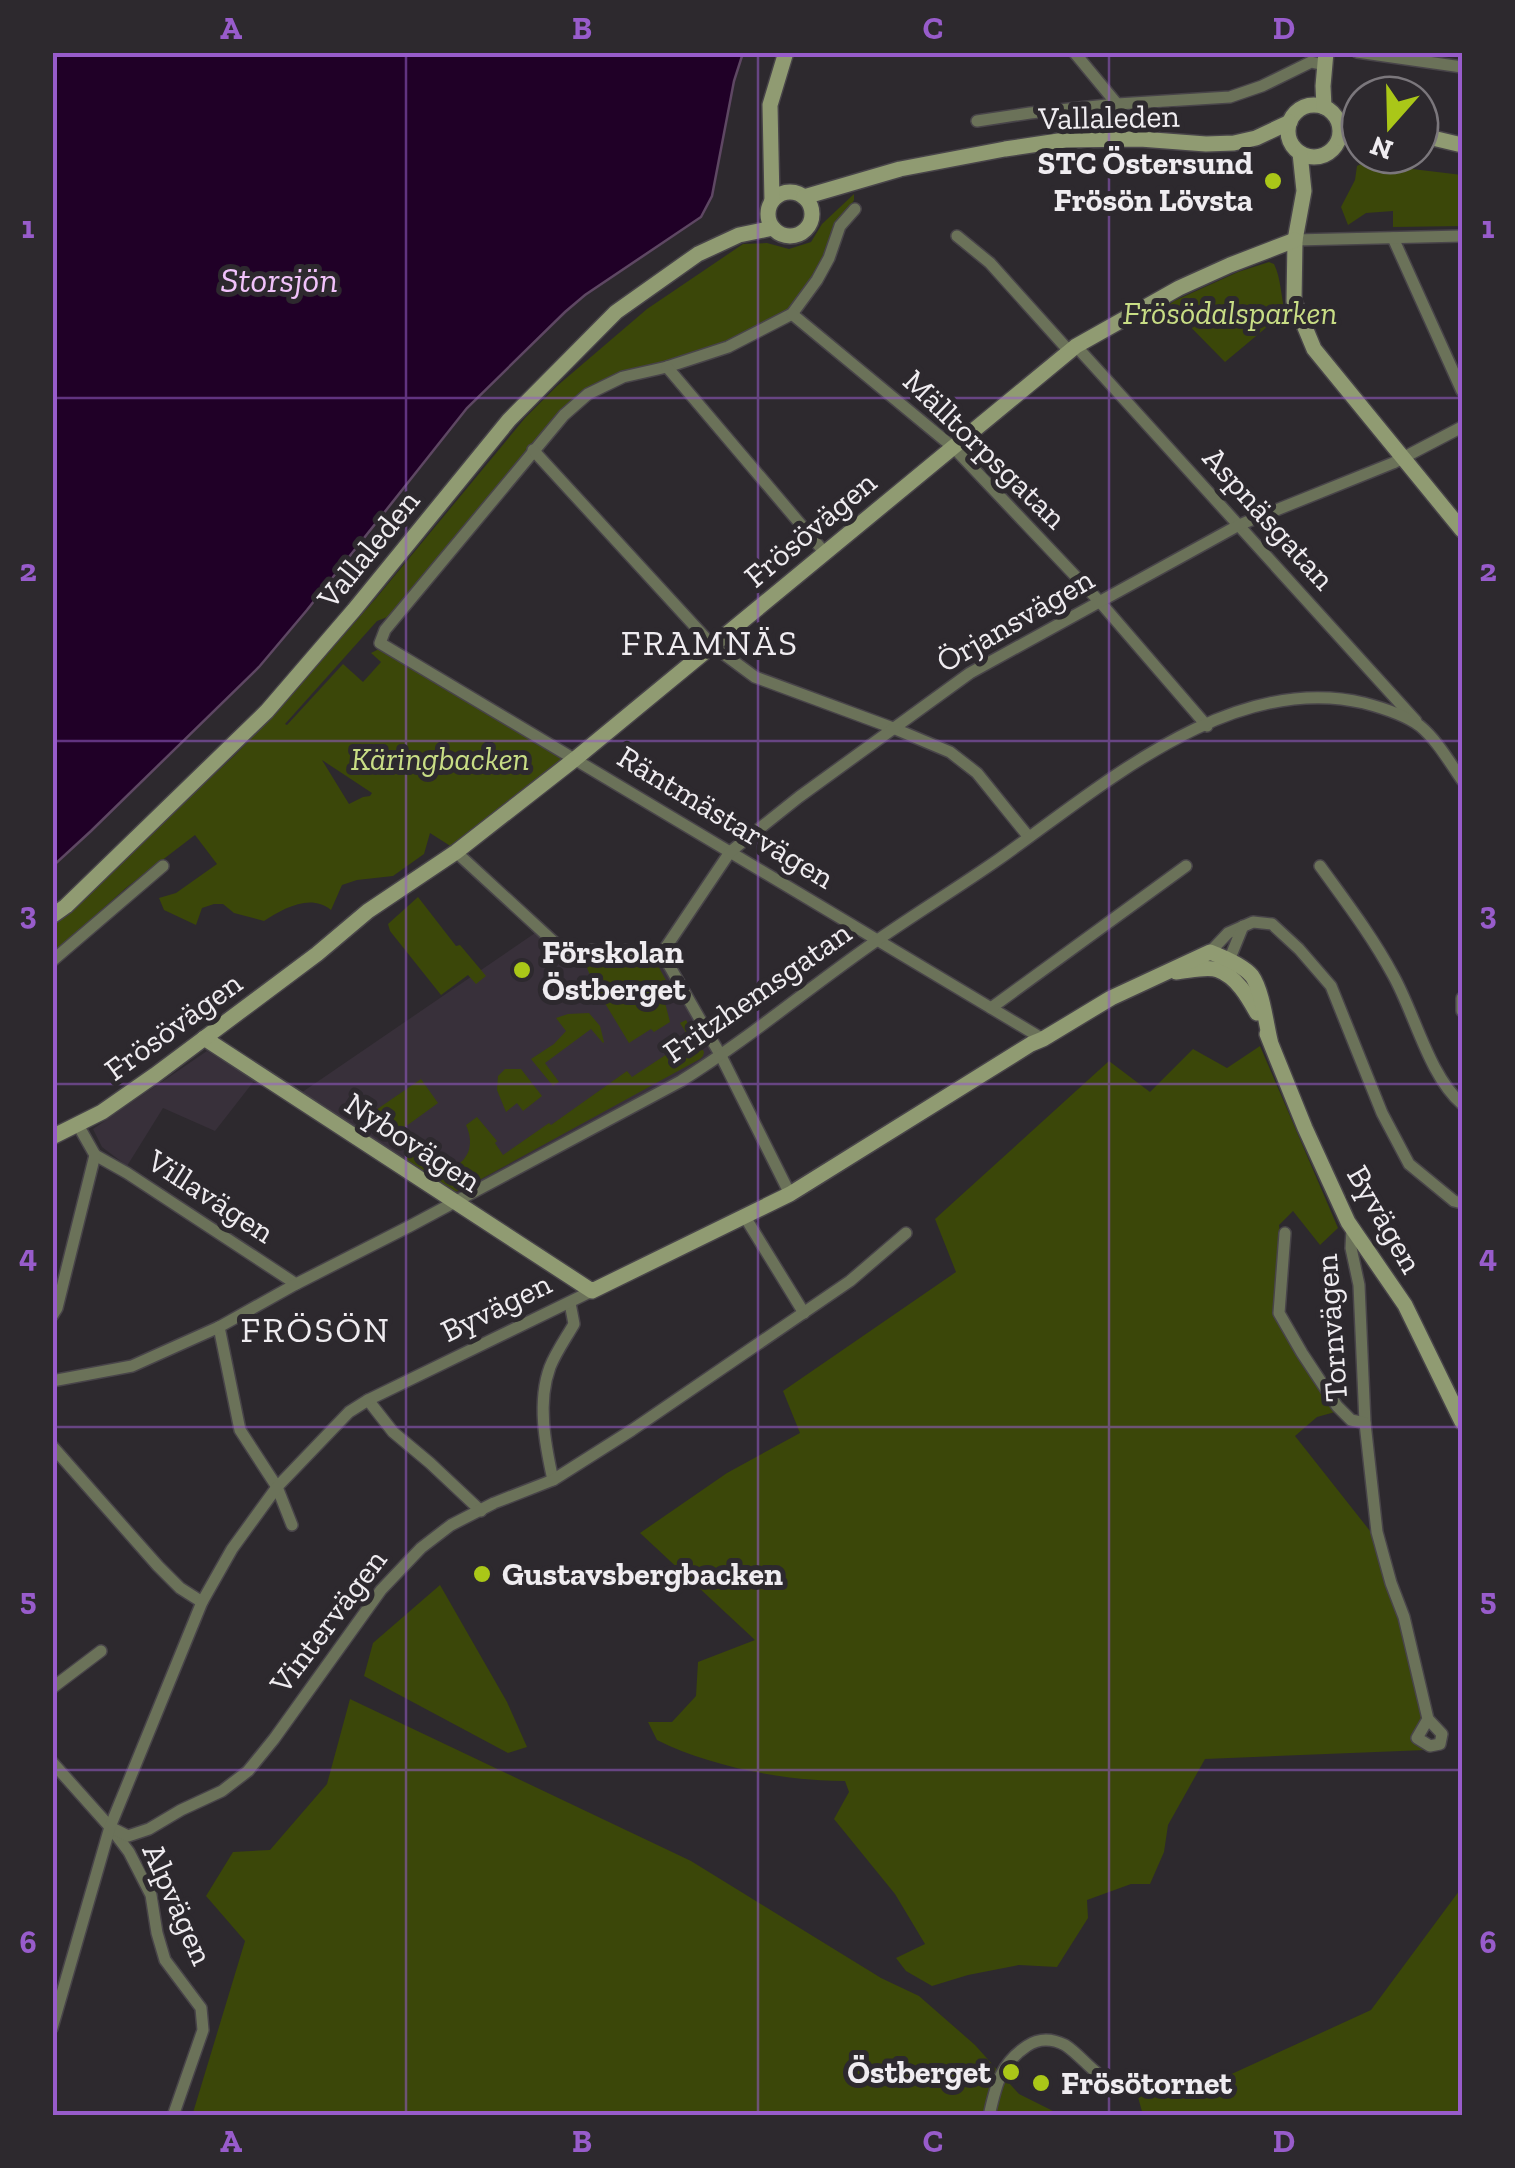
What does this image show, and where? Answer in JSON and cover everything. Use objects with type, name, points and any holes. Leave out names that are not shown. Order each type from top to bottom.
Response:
[{"type":"street","points":[[771,159],[779,176],[809,202],[809,226],[798,234],[786,236],[771,214],[770,105],[786,52]]},
{"type":"street","points":[[1074,52],[1117,104]]},
{"type":"street","points":[[1357,52],[1462,67]]},
{"type":"street","points":[[977,121],[1117,104],[1230,97],[1325,59]]},
{"type":"street","points":[[1324,107],[1325,59]]},
{"type":"street","points":[[1304,191],[1298,151],[1289,138],[1290,122],[1325,59]]},
{"type":"street","points":[[1298,151],[1311,157],[1322,156],[1335,148],[1340,131],[1334,113],[1324,107],[1300,108]]},
{"type":"street","name":"Vallaleden","points":[[800,195],[956,157],[1064,140],[1234,143],[1256,138],[1290,122]]},
{"type":"street","name":"Vallaleden","points":[[1256,138],[1280,142],[1298,151]]},
{"type":"street","points":[[1322,156],[1304,191],[1295,240],[1294,301],[1314,349],[1462,530]]},
{"type":"street","name":"Vallaleden","points":[[812,217],[848,185]]},
{"type":"street","points":[[771,214],[782,193],[800,195]]},
{"type":"street","points":[[854,209],[840,226],[830,258],[792,314],[728,347],[624,377],[588,394],[533,450],[714,646],[755,677],[950,752],[978,773],[1028,836]]},
{"type":"street","name":"Vallaleden","points":[[52,916],[267,711],[508,420],[616,312],[698,254],[739,235],[771,214]]},
{"type":"street","name":"Aspnäsgatan","points":[[957,236],[990,262],[1136,414],[1420,726]]},
{"type":"street","name":"Frösövägen","points":[[52,1137],[123,1098],[576,760],[1073,349],[1163,296],[1230,264],[1295,240],[1462,236]]},
{"type":"street","points":[[1393,238],[1462,391]]},
{"type":"street","name":"Mälltorpsgatan","points":[[792,314],[954,448],[1100,602],[1207,726]]},
{"type":"street","points":[[667,367],[824,554]]},
{"type":"street","name":"Örjansvägen","points":[[662,953],[730,852],[970,673],[1240,525],[1403,457],[1462,427]]},
{"type":"street","name":"Räntmästarvägen","points":[[533,450],[385,630],[380,643],[1044,1040]]},
{"type":"street","name":"Fritzhemsgatan","points":[[52,1381],[132,1366],[219,1328],[681,1081],[1089,792],[1142,758],[1207,726],[1265,704],[1302,697],[1342,698],[1384,708],[1420,726],[1462,780]]},
{"type":"street","points":[[456,852],[547,936],[568,950],[662,953],[721,1056],[790,1194]]},
{"type":"street","points":[[52,960],[163,866]]},
{"type":"street","points":[[991,1008],[1186,866]]},
{"type":"street","points":[[1320,866],[1372,937],[1438,1075],[1462,1104]]},
{"type":"street","points":[[1210,952],[1228,933],[1253,922],[1272,924],[1299,949],[1331,986],[1382,1113],[1409,1164],[1462,1204]]},
{"type":"street","points":[[1221,967],[1243,926]]},
{"type":"street","name":"Byvägen","points":[[52,2028],[110,1827],[202,1602],[232,1550],[277,1488],[349,1412],[790,1194],[1031,1044],[1044,1040],[1111,998],[1210,952],[1246,992],[1352,1228],[1405,1305],[1462,1422]]},
{"type":"street","name":"Byvägen","points":[[1167,972],[1221,967]]},
{"type":"street","points":[[1462,998],[1462,1011]]},
{"type":"street","name":"Nybovägen","points":[[204,1038],[592,1291]]},
{"type":"street","points":[[52,1316],[95,1155],[78,1125]]},
{"type":"street","name":"Villavägen","points":[[95,1155],[296,1284]]},
{"type":"street","points":[[745,1217],[804,1313]]},
{"type":"street","name":"Tornvägen","points":[[1352,1228],[1378,1541],[1404,1617],[1428,1719]]},
{"type":"street","name":"Vintervägen","points":[[110,1827],[128,1836],[222,1791],[248,1771],[391,1579],[421,1548],[451,1525],[553,1480],[632,1430],[850,1282],[906,1233]]},
{"type":"street","name":"Tornvägen","points":[[1285,1233],[1279,1313],[1338,1406],[1351,1420],[1366,1423]]},
{"type":"street","points":[[553,1480],[545,1444],[547,1378],[574,1324],[570,1303]]},
{"type":"street","points":[[219,1328],[240,1430],[277,1488],[292,1525]]},
{"type":"street","points":[[368,1400],[392,1432],[480,1511]]},
{"type":"street","points":[[52,1446],[158,1566],[180,1588],[202,1602]]},
{"type":"street","points":[[52,1688],[101,1650]]},
{"type":"street","points":[[52,1762],[110,1827]]},
{"type":"street","name":"Alpvägen","points":[[110,1827],[129,1852],[152,1895],[165,1960],[203,2016],[204,2030],[174,2116]]},
{"type":"street","points":[[989,2116],[999,2078],[1010,2057],[1036,2040],[1064,2045],[1096,2072]]},
{"type":"shaded area","points":[[541,929],[568,950],[655,951],[721,1056],[455,1202],[295,1097]]},
{"type":"shaded area","points":[[207,1051],[254,1081],[215,1131],[163,1108],[127,1166],[102,1147],[93,1129]]},
{"type":"green space","points":[[1356,175],[1462,175],[1462,226],[1393,227],[1393,211],[1366,213],[1348,225],[1341,207]]},
{"type":"green space","name":"Käringbacken","points":[[854,194],[821,268],[789,311],[687,357],[606,378],[555,416],[390,616],[377,621],[285,724],[343,664],[363,682],[381,662],[371,653],[383,647],[568,759],[452,847],[430,833],[424,854],[393,876],[342,885],[331,910],[306,903],[264,921],[214,904],[202,908],[196,925],[164,910],[159,898],[176,893],[217,864],[195,835],[127,887],[53,953],[53,924],[274,715],[525,418],[557,386],[647,309],[743,244],[767,243],[789,249],[811,242],[822,224]],"holes":[[[322,760],[372,793],[349,804]]]},
{"type":"green space","name":"Frösödalsparken","points":[[1269,262],[1276,269],[1285,312],[1225,362],[1169,305],[1238,272]]},
{"type":"green space","points":[[418,897],[456,946],[460,945],[486,976],[476,984],[468,975],[441,995],[390,931],[388,924]]},
{"type":"green space","points":[[583,958],[657,964],[667,982],[661,987],[670,1022],[629,1043],[594,985]]},
{"type":"green space","points":[[589,1013],[600,1026],[604,1042],[591,1029],[545,1063],[559,1082],[553,1086],[531,1059],[566,1031],[556,1018]]},
{"type":"green space","points":[[686,1020],[704,1052],[700,1059],[461,1190],[452,1193],[403,1161],[419,1149],[415,1157],[426,1165],[437,1169],[457,1165],[469,1149],[466,1125],[477,1117],[503,1155],[627,1071],[632,1077],[690,1039],[680,1023]]},
{"type":"green space","points":[[1260,1046],[1338,1228],[1320,1245],[1293,1211],[1279,1225],[1282,1248],[1288,1256],[1285,1320],[1341,1405],[1335,1412],[1317,1417],[1295,1436],[1374,1536],[1401,1617],[1424,1719],[1415,1738],[1426,1750],[1205,1759],[1168,1825],[1164,1852],[1150,1884],[1131,1884],[1087,1900],[1088,1918],[1057,1967],[1019,1965],[932,1986],[906,1971],[896,1958],[925,1944],[895,1894],[834,1819],[849,1792],[845,1781],[749,1771],[701,1758],[657,1740],[648,1722],[672,1722],[696,1696],[698,1662],[755,1640],[640,1533],[727,1473],[800,1433],[783,1391],[956,1272],[935,1219],[1109,1061],[1150,1092],[1193,1049],[1227,1068]]},
{"type":"green space","points":[[505,1069],[521,1069],[542,1096],[523,1111],[517,1103],[506,1112],[497,1090],[498,1076]]},
{"type":"green space","points":[[421,1079],[438,1103],[394,1135],[376,1110]]},
{"type":"green space","points":[[440,1585],[507,1702],[527,1747],[508,1753],[364,1676],[373,1643]]},
{"type":"green space","points":[[350,1699],[691,1861],[881,1978],[919,1996],[975,2045],[1019,2094],[1061,2115],[192,2116],[245,1941],[206,1896],[233,1852],[270,1850],[327,1784]]},
{"type":"green space","points":[[1462,1887],[1462,2115],[1143,2115],[1136,2090],[1225,2077],[1371,2010]]},
{"type":"water","name":"Storsjön","points":[[53,52],[743,53],[712,196],[701,217],[585,295],[467,408],[259,667],[53,866]]},
{"type":"place","name":"STC Östersund Frösön Lövsta","points":[[1273,181]]},
{"type":"place","name":"Förskolan Östberget","points":[[522,970]]},
{"type":"place","name":"Gustavsbergbacken","points":[[482,1574]]},
{"type":"place","name":"Östberget","points":[[1011,2072]]},
{"type":"place","name":"Frösötornet","points":[[1041,2083]]},
{"type":"district","name":"FRAMNÄS","points":[[710,643]]},
{"type":"district","name":"FRÖSÖN","points":[[316,1330]]}]
